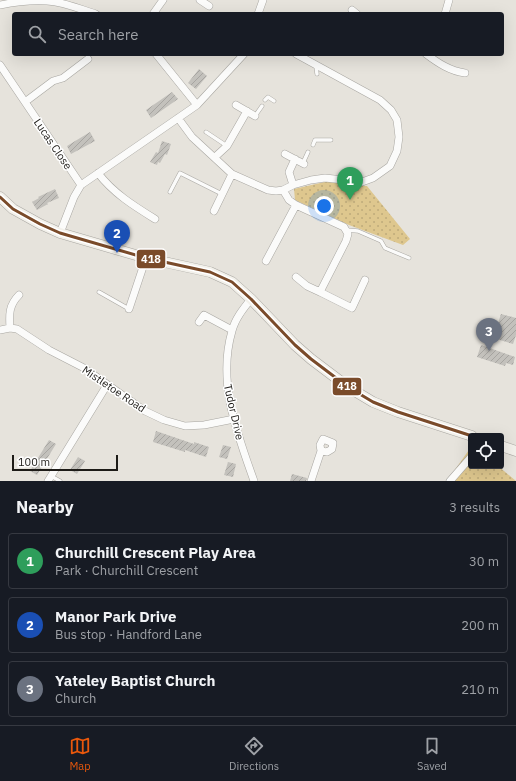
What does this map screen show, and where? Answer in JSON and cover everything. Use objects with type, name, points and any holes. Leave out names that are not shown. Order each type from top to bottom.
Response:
[{"type":"street","points":[[154,12],[163,0]]},
{"type":"street","points":[[200,0],[210,6]]},
{"type":"street","points":[[259,12],[263,0]]},
{"type":"street","points":[[446,12],[449,0]]},
{"type":"street","points":[[0,5],[26,1],[48,1],[90,12]]},
{"type":"street","points":[[158,56],[197,105]]},
{"type":"street","points":[[60,233],[74,197],[81,185],[197,105],[242,56]]},
{"type":"street","points":[[178,118],[192,137],[232,174],[268,190],[283,190],[294,185],[325,178],[362,182],[373,178],[390,166],[397,151],[399,137],[397,120],[391,110],[380,100],[360,88],[300,56]]},
{"type":"street","points":[[430,56],[442,65],[456,72],[465,73]]},
{"type":"street","points":[[25,102],[88,59]]},
{"type":"street","name":"Lucas Close","points":[[0,65],[81,185]]},
{"type":"street","points":[[236,105],[255,116]]},
{"type":"street","points":[[215,157],[227,146],[247,111]]},
{"type":"street","points":[[285,154],[303,163]]},
{"type":"street","points":[[294,185],[289,172],[295,159]]},
{"type":"street","points":[[98,173],[105,182],[129,203],[155,220]]},
{"type":"street","points":[[214,211],[232,174]]},
{"type":"street","points":[[283,190],[289,200],[296,205],[344,227],[346,230],[348,237],[320,292]]},
{"type":"street","points":[[0,197],[13,209],[60,233],[146,258],[210,272],[232,282],[251,299],[295,345],[348,387],[373,402],[398,412],[468,435]]},
{"type":"street","points":[[266,261],[296,205]]},
{"type":"street","points":[[129,309],[146,258]]},
{"type":"street","points":[[296,277],[307,286],[352,308],[365,280]]},
{"type":"street","points":[[0,330],[10,328],[9,312],[14,300],[19,295]]},
{"type":"street","name":"Tudor Drive","points":[[251,299],[239,315],[232,330],[226,363],[227,385],[234,419],[254,481]]},
{"type":"street","points":[[199,322],[204,315],[232,330]]},
{"type":"street","name":"Mistletoe Road","points":[[10,328],[17,329],[49,350],[84,368],[145,411],[164,420],[185,426],[204,426],[234,419]]},
{"type":"street","points":[[49,478],[107,385]]},
{"type":"street","points":[[504,447],[516,451]]},
{"type":"street","points":[[311,481],[321,451]]},
{"type":"street","points":[[450,481],[468,460]]},
{"type":"lane","points":[[316,65],[316,74]]},
{"type":"lane","points":[[352,92],[360,88]]},
{"type":"lane","points":[[265,100],[268,97],[274,101]]},
{"type":"lane","points":[[255,116],[262,106]]},
{"type":"lane","points":[[206,132],[227,146]]},
{"type":"lane","points":[[313,145],[315,140],[331,140]]},
{"type":"lane","points":[[303,163],[308,152]]},
{"type":"lane","points":[[170,192],[180,173],[222,194]]},
{"type":"lane","points":[[346,230],[358,231],[381,241],[385,248],[409,258]]},
{"type":"lane","points":[[99,292],[129,309]]},
{"type":"lane","points":[[49,478],[60,481]]},
{"type":"shaded area","points":[[329,181],[348,185],[367,186],[410,239],[403,245],[349,225],[295,200],[294,189]]},
{"type":"shaded area","points":[[468,451],[468,469],[502,469],[516,481],[447,481]]},
{"type":"building","points":[[199,69],[207,76],[196,89],[188,83]]},
{"type":"building","points":[[172,92],[178,99],[151,118],[146,110]]},
{"type":"building","points":[[90,132],[95,141],[71,154],[67,146]]},
{"type":"building","points":[[162,141],[171,144],[167,155],[165,154],[160,163],[158,162],[157,165],[150,162],[156,152],[158,153]]},
{"type":"building","points":[[55,189],[59,198],[47,203],[48,204],[37,210],[32,202],[39,198],[38,197]]},
{"type":"building","points":[[501,314],[516,318],[516,335],[513,344],[493,338]]},
{"type":"building","points":[[481,345],[515,357],[513,365],[506,363],[505,366],[477,357]]},
{"type":"building","points":[[156,431],[194,444],[194,442],[209,447],[206,457],[153,442]]},
{"type":"building","points":[[49,440],[56,444],[37,475],[30,471]]},
{"type":"building","points":[[223,445],[231,447],[227,459],[219,457]]},
{"type":"building","points":[[78,457],[85,461],[77,474],[70,470]]},
{"type":"building","points":[[228,462],[236,464],[233,477],[224,475]]},
{"type":"building","points":[[292,474],[307,478],[306,481],[290,481]]},
{"type":"transit line","name":"418","points":[[0,197],[13,209],[60,233],[146,258],[210,272],[232,282],[251,299],[295,345],[348,387],[373,402],[398,412],[468,435]]},
{"type":"place","name":"Churchill Crescent Play Area","points":[[350,200]]},
{"type":"place","name":"Manor Park Drive","points":[[117,253]]},
{"type":"place","name":"Yateley Baptist Church","points":[[489,351]]}]
